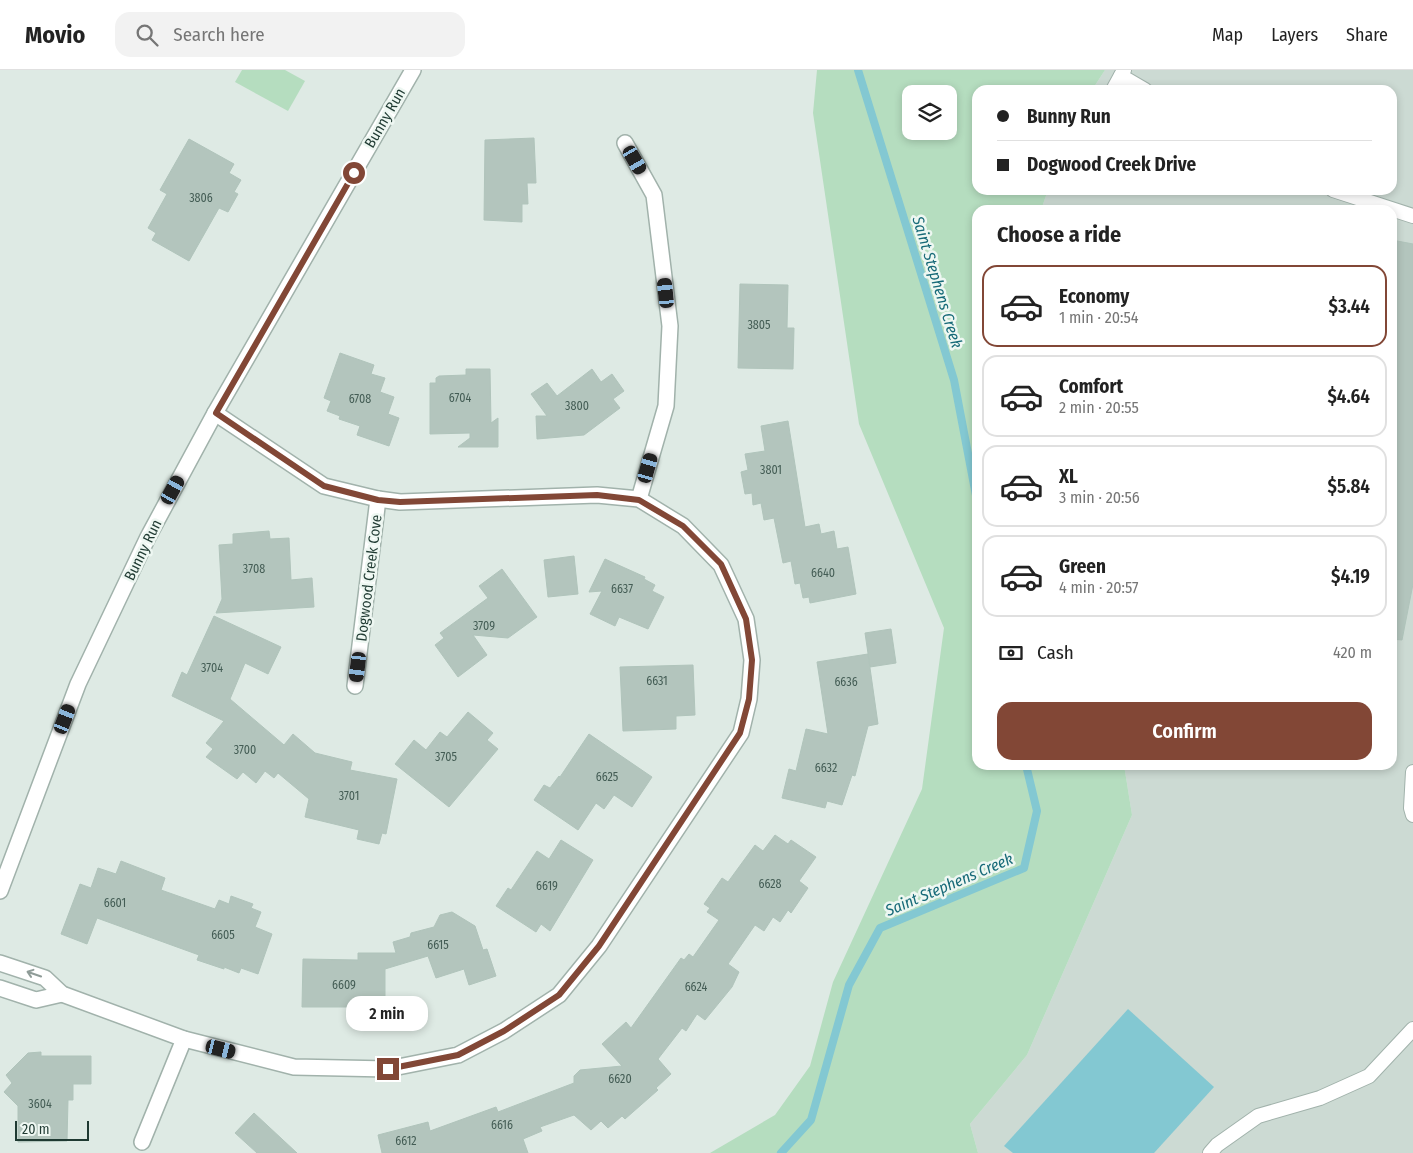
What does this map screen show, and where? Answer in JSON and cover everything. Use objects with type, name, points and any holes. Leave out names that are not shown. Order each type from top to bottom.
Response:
[{"type":"street","name":"Bunny Run","points":[[0,891],[78,684],[148,537],[216,413],[413,70]]},
{"type":"street","points":[[625,143],[654,195],[670,326],[666,406],[639,500]]},
{"type":"street","points":[[0,963],[45,978],[62,994],[184,1039],[294,1067],[388,1069],[458,1055],[504,1031],[559,995],[599,946],[740,733],[749,699],[752,660],[746,619],[721,564],[683,526],[639,500],[597,495],[400,502],[378,500],[324,486],[216,413]]},
{"type":"street","name":"Dogwood Creek Cove","points":[[355,686],[378,500]]},
{"type":"street","points":[[0,988],[36,1000],[62,994]]},
{"type":"street","points":[[142,1142],[184,1039]]},
{"type":"lane","points":[[1116,85],[1123,73],[1139,85]]},
{"type":"lane","points":[[1348,195],[1379,205]]},
{"type":"lane","points":[[1397,211],[1413,216]]},
{"type":"lane","points":[[1413,772],[1411,808],[1413,815]]},
{"type":"lane","points":[[1210,1153],[1217,1145],[1258,1116],[1320,1098],[1369,1076],[1413,1029]]},
{"type":"shaded area","points":[[1105,70],[1413,70],[1413,1153],[978,1153],[970,1124],[1027,1055],[1132,815],[1125,770],[1397,770],[1397,205],[1043,205],[1046,195],[1397,195],[1397,85],[1095,85]]},
{"type":"green space","points":[[242,70],[285,70],[305,81],[288,111],[235,82]]},
{"type":"green space","points":[[817,70],[1105,70],[1095,85],[972,85],[972,195],[1046,195],[1043,205],[972,205],[972,770],[1125,770],[1132,815],[1027,1055],[970,1124],[978,1153],[710,1153],[775,1115],[810,1066],[833,982],[922,789],[944,628],[859,424],[813,113]]},
{"type":"water","points":[[1128,1009],[1214,1087],[1154,1153],[1013,1153],[1004,1146]]},
{"type":"building","points":[[534,138],[536,183],[527,183],[528,204],[522,204],[522,222],[484,220],[485,140]]},
{"type":"building","points":[[189,139],[234,164],[229,173],[241,180],[234,192],[238,194],[228,212],[219,208],[189,261],[152,240],[156,233],[148,228],[167,194],[160,190]]},
{"type":"building","points":[[1397,241],[1413,244],[1413,584],[1402,640],[1397,640]]},
{"type":"building","points":[[740,284],[788,285],[787,328],[794,328],[793,369],[738,368]]},
{"type":"building","points":[[340,353],[374,365],[371,374],[385,378],[380,392],[394,397],[388,414],[399,418],[389,446],[357,435],[360,426],[339,419],[340,416],[327,411],[331,401],[324,398]]},
{"type":"building","points":[[466,369],[490,369],[491,423],[498,418],[498,447],[458,447],[470,438],[470,433],[430,434],[430,383],[436,383],[436,378],[439,376],[466,375]]},
{"type":"building","points":[[592,369],[601,382],[612,374],[624,391],[613,399],[620,408],[584,435],[537,439],[536,416],[547,416],[531,394],[547,383],[557,396]]},
{"type":"building","points":[[788,421],[805,527],[819,524],[821,534],[834,531],[837,549],[848,547],[856,594],[810,603],[809,597],[803,598],[800,583],[795,584],[791,561],[783,563],[774,518],[764,520],[761,503],[753,505],[752,493],[745,494],[741,472],[748,470],[745,454],[765,451],[761,426]]},
{"type":"building","points":[[269,531],[270,539],[289,538],[291,580],[312,578],[314,607],[216,613],[222,599],[219,545],[233,544],[233,534]]},
{"type":"building","points":[[574,556],[578,594],[548,597],[544,560]]},
{"type":"building","points":[[605,559],[645,577],[644,579],[655,585],[652,591],[664,597],[648,629],[619,617],[615,626],[590,614],[602,591],[589,592]]},
{"type":"building","points":[[502,569],[537,617],[508,638],[473,635],[487,655],[458,677],[435,645],[444,638],[440,633],[488,598],[479,586]]},
{"type":"building","points":[[214,616],[281,647],[268,674],[245,663],[230,699],[284,745],[293,734],[315,753],[352,762],[350,770],[397,779],[386,834],[382,833],[379,844],[357,839],[359,830],[305,817],[309,799],[278,773],[274,778],[265,771],[256,783],[243,772],[237,779],[206,757],[213,749],[206,743],[224,721],[172,696],[182,672],[187,675]]},
{"type":"building","points":[[891,629],[896,663],[870,667],[865,633]]},
{"type":"building","points":[[868,654],[878,724],[868,726],[855,776],[852,775],[842,805],[827,801],[825,808],[782,798],[789,769],[796,771],[806,729],[828,734],[817,662]]},
{"type":"building","points":[[693,665],[695,715],[676,716],[676,729],[623,731],[620,667]]},
{"type":"building","points":[[468,712],[493,733],[487,740],[498,749],[449,807],[395,764],[414,740],[426,750],[440,732],[447,737]]},
{"type":"building","points":[[589,734],[652,777],[632,807],[614,795],[604,809],[596,803],[578,830],[534,800],[544,785],[550,788],[560,777]]},
{"type":"building","points":[[775,835],[788,844],[791,840],[816,857],[799,881],[808,888],[791,913],[788,910],[780,922],[773,917],[764,931],[755,925],[728,964],[739,972],[732,987],[705,1020],[697,1014],[686,1031],[682,1028],[658,1059],[671,1074],[656,1088],[658,1090],[625,1119],[622,1116],[608,1128],[601,1121],[591,1130],[574,1115],[540,1127],[542,1131],[523,1139],[528,1153],[382,1153],[378,1135],[428,1122],[430,1131],[496,1107],[498,1112],[574,1083],[574,1076],[580,1070],[622,1066],[602,1044],[626,1022],[631,1028],[681,958],[684,960],[689,954],[693,957],[719,920],[707,912],[710,908],[704,904],[722,878],[728,882],[755,845],[763,851]]},
{"type":"building","points":[[561,840],[593,860],[550,931],[541,924],[536,932],[496,906],[508,888],[511,890],[537,851],[549,859]]},
{"type":"building","points":[[121,861],[165,878],[161,890],[215,909],[219,900],[229,904],[231,896],[253,904],[251,908],[261,912],[255,927],[272,934],[258,974],[241,968],[239,973],[197,960],[199,955],[97,918],[87,944],[61,934],[80,884],[91,888],[98,868],[116,874]]},
{"type":"building","points":[[452,912],[475,926],[483,950],[487,949],[496,976],[469,985],[464,969],[436,978],[428,956],[385,969],[385,999],[380,999],[380,1016],[354,1016],[354,1007],[302,1007],[303,959],[358,960],[358,953],[396,953],[393,942],[410,937],[411,933],[434,927],[440,915]]},
{"type":"building","points":[[41,1052],[41,1056],[91,1056],[91,1084],[73,1084],[73,1100],[68,1100],[67,1141],[18,1142],[18,1106],[4,1092],[12,1083],[6,1075],[28,1053]]},
{"type":"building","points":[[254,1113],[297,1153],[257,1153],[235,1133]]},
{"type":"waterway","name":"Saint Stephens Creek","points":[[858,70],[954,380],[972,474]]},
{"type":"waterway","name":"Saint Stephens Creek","points":[[781,1153],[811,1120],[849,985],[880,928],[1024,868],[1037,811],[1027,770]]},
{"type":"route","points":[[354,173],[216,413],[324,486],[378,500],[400,502],[597,495],[639,500],[683,526],[721,564],[746,619],[752,660],[749,699],[740,733],[599,946],[559,995],[504,1031],[458,1055],[388,1069]]}]
